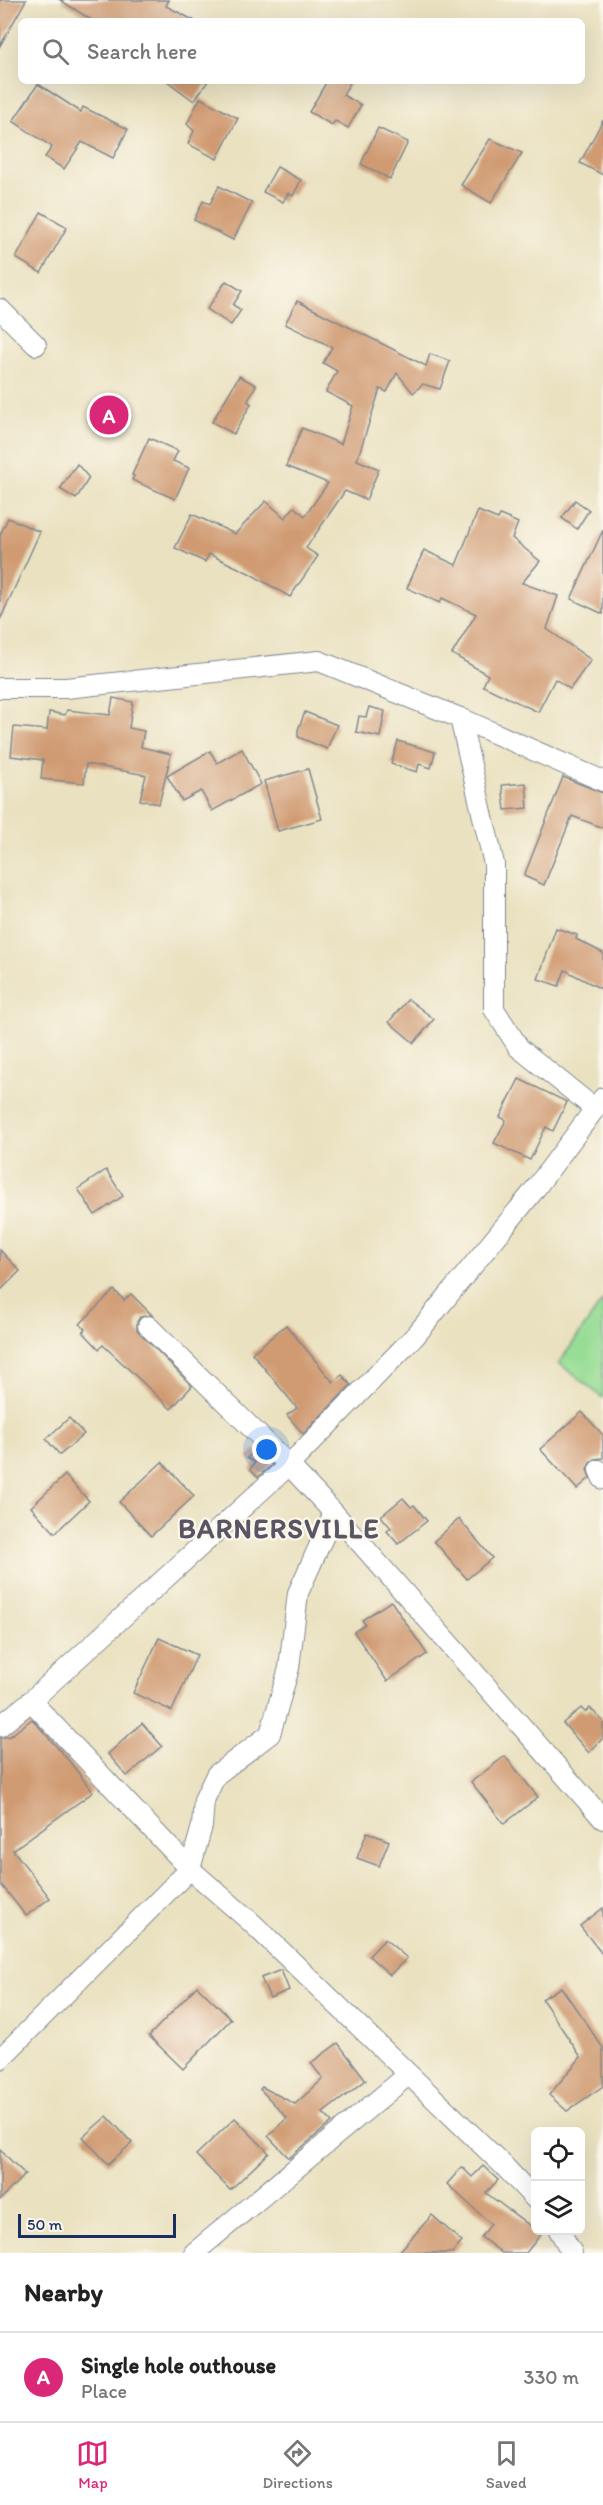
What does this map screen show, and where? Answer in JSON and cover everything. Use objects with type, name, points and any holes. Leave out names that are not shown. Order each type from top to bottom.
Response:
[{"type":"street","points":[[0,309],[36,345]]},
{"type":"street","points":[[0,688],[66,688],[319,662],[460,718],[603,781]]},
{"type":"street","points":[[0,1726],[31,1701],[289,1466],[416,1335],[572,1142],[598,1103],[519,1048],[494,1009],[494,864],[460,718]]},
{"type":"street","points":[[148,1326],[334,1513],[603,1819]]},
{"type":"street","points":[[0,2059],[190,1869],[202,1826],[204,1800],[216,1775],[270,1734],[289,1668],[298,1593],[334,1513]]},
{"type":"street","points":[[31,1701],[190,1869],[252,1923],[531,2195]]},
{"type":"street","points":[[194,2253],[408,2074]]},
{"type":"street","points":[[562,2235],[573,2253]]},
{"type":"green space","points":[[603,1300],[603,1398],[559,1363]]},
{"type":"building","points":[[0,0],[26,0],[0,46]]},
{"type":"building","points":[[60,0],[169,0],[166,6],[189,18],[88,18]]},
{"type":"building","points":[[38,84],[81,112],[83,107],[128,129],[113,158],[82,142],[64,169],[45,157],[52,147],[13,121]]},
{"type":"building","points":[[171,84],[206,84],[194,101]]},
{"type":"building","points":[[325,84],[349,84],[343,95],[361,105],[348,128],[335,121],[332,125],[309,112]]},
{"type":"building","points":[[200,98],[238,118],[217,159],[188,144],[194,131],[187,124]]},
{"type":"building","points":[[603,120],[603,175],[580,163]]},
{"type":"building","points":[[378,128],[408,142],[390,179],[361,164]]},
{"type":"building","points":[[490,139],[522,153],[491,203],[461,185]]},
{"type":"building","points":[[277,167],[301,180],[293,196],[288,193],[283,202],[263,192]]},
{"type":"building","points":[[219,186],[252,203],[233,240],[194,220],[203,201],[210,204]]},
{"type":"building","points":[[41,212],[67,227],[41,273],[16,258]]},
{"type":"building","points":[[226,281],[242,291],[233,305],[241,310],[231,325],[207,309]]},
{"type":"building","points":[[297,301],[426,366],[430,354],[450,361],[440,389],[423,384],[413,393],[397,373],[387,392],[380,389],[357,460],[379,469],[366,500],[345,491],[306,548],[318,556],[290,597],[249,573],[209,554],[205,562],[175,548],[192,514],[235,534],[266,501],[285,518],[294,507],[305,516],[328,483],[286,466],[302,428],[341,444],[353,406],[326,392],[337,371],[323,363],[332,347],[285,324]]},
{"type":"building","points":[[239,376],[256,385],[248,401],[251,404],[234,434],[212,422]]},
{"type":"building","points":[[149,438],[178,451],[173,461],[189,468],[175,499],[132,480],[134,476],[132,475]]},
{"type":"building","points":[[77,464],[89,478],[76,499],[60,489]]},
{"type":"building","points":[[575,500],[589,510],[577,529],[562,518]]},
{"type":"building","points":[[478,511],[498,519],[500,515],[518,523],[512,538],[540,561],[522,583],[558,596],[547,629],[591,660],[570,689],[555,679],[538,712],[483,686],[488,675],[452,654],[476,614],[442,598],[440,603],[407,588],[424,550],[456,565]]},
{"type":"building","points":[[8,518],[40,532],[0,620],[0,535]]},
{"type":"building","points":[[603,530],[603,614],[571,599]]},
{"type":"building","points":[[113,698],[133,702],[129,728],[144,731],[141,747],[171,754],[159,804],[140,800],[146,775],[86,764],[84,783],[41,779],[43,760],[11,756],[14,727],[47,730],[49,712],[65,715],[67,710],[110,715]]},
{"type":"building","points":[[369,707],[385,711],[380,737],[356,732],[359,716],[366,717]]},
{"type":"building","points":[[305,712],[337,725],[327,749],[298,737],[298,730]]},
{"type":"building","points":[[398,741],[435,752],[431,768],[419,764],[417,772],[391,764]]},
{"type":"building","points":[[242,749],[261,784],[212,811],[201,791],[182,801],[167,776],[210,751],[217,763]]},
{"type":"building","points":[[308,769],[322,819],[278,831],[264,781]]},
{"type":"building","points":[[563,777],[603,793],[603,828],[572,816],[544,885],[524,876]]},
{"type":"building","points":[[526,783],[528,808],[505,810],[502,785]]},
{"type":"building","points":[[556,928],[577,935],[576,939],[603,953],[603,990],[565,970],[559,986],[538,979]]},
{"type":"building","points":[[408,999],[434,1019],[414,1043],[389,1022]]},
{"type":"building","points":[[519,1079],[567,1102],[553,1131],[546,1127],[530,1160],[494,1143],[506,1120],[500,1117]]},
{"type":"building","points":[[106,1170],[123,1196],[95,1215],[78,1189]]},
{"type":"building","points":[[0,1250],[20,1271],[0,1291]]},
{"type":"building","points":[[114,1290],[124,1300],[131,1294],[152,1315],[140,1317],[137,1330],[192,1386],[171,1409],[103,1345],[99,1349],[83,1332],[85,1329],[80,1324]]},
{"type":"building","points":[[286,1325],[333,1382],[342,1375],[351,1385],[303,1434],[287,1415],[297,1408],[252,1353]]},
{"type":"building","points":[[582,1412],[603,1435],[603,1458],[595,1459],[590,1463],[587,1469],[590,1478],[577,1489],[540,1449]]},
{"type":"building","points":[[69,1418],[84,1434],[60,1455],[46,1439]]},
{"type":"building","points":[[256,1449],[272,1465],[258,1477],[250,1469],[255,1463],[247,1458]]},
{"type":"building","points":[[162,1462],[194,1496],[151,1536],[119,1502]]},
{"type":"building","points":[[65,1475],[89,1501],[55,1533],[31,1507]]},
{"type":"building","points":[[403,1498],[411,1507],[414,1505],[427,1521],[398,1544],[387,1531],[391,1528],[381,1516]]},
{"type":"building","points":[[459,1519],[492,1558],[467,1579],[434,1541]]},
{"type":"building","points":[[391,1601],[427,1654],[387,1681],[354,1632],[365,1624],[362,1620]]},
{"type":"building","points":[[159,1638],[197,1655],[172,1711],[133,1693]]},
{"type":"building","points":[[581,1708],[585,1712],[590,1708],[603,1721],[603,1738],[589,1753],[563,1723]]},
{"type":"building","points":[[32,1719],[93,1792],[13,1850],[50,1898],[26,1916],[0,1883],[0,1738],[10,1736]]},
{"type":"building","points":[[142,1723],[162,1746],[127,1776],[108,1754]]},
{"type":"building","points":[[505,1756],[538,1797],[504,1824],[471,1782]]},
{"type":"building","points":[[367,1832],[389,1841],[379,1866],[357,1858]]},
{"type":"building","points":[[603,1908],[603,1955],[580,1926]]},
{"type":"building","points":[[385,1939],[407,1958],[390,1975],[369,1956]]},
{"type":"building","points":[[281,1970],[289,1990],[270,1998],[261,1978]]},
{"type":"building","points":[[197,1986],[231,2019],[183,2069],[149,2036]]},
{"type":"building","points":[[561,1987],[603,2048],[603,2086],[567,2111],[549,2095],[581,2057],[542,1999]]},
{"type":"building","points":[[338,2043],[366,2080],[323,2113],[332,2122],[289,2158],[268,2136],[287,2118],[260,2089],[262,2087],[295,2104],[323,2079],[311,2063]]},
{"type":"building","points":[[107,2116],[132,2143],[108,2164],[83,2137]]},
{"type":"building","points":[[235,2118],[269,2153],[230,2190],[196,2155]]},
{"type":"building","points":[[0,2150],[25,2174],[0,2200]]},
{"type":"building","points":[[483,2166],[498,2180],[486,2193],[531,2227],[531,2235],[540,2235],[526,2253],[502,2253],[481,2237],[491,2224],[447,2184],[462,2167],[472,2177]]},
{"type":"building","points":[[432,2215],[462,2242],[452,2253],[398,2253]]},
{"type":"place","name":"Single hole outhouse","points":[[109,415]]},
{"type":"district","name":"BARNERSVILLE","points":[[279,1528]]}]
